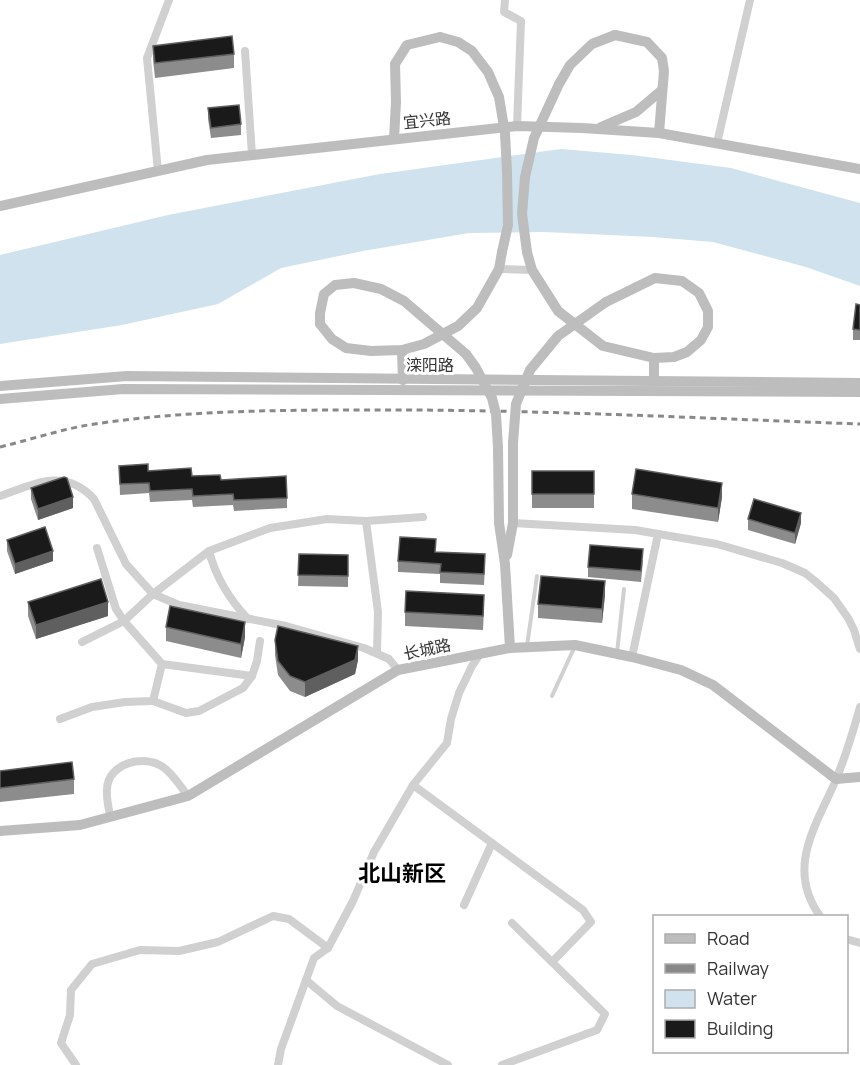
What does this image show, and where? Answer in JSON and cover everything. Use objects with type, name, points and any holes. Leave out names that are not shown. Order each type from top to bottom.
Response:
[{"type":"street","points":[[158,171],[147,58],[169,0]]},
{"type":"street","points":[[505,0],[504,12],[521,21],[517,126]]},
{"type":"street","points":[[717,143],[750,0]]},
{"type":"street","points":[[505,564],[513,523],[513,443],[516,404],[530,370],[558,336],[606,302],[655,278],[682,280],[699,292],[708,310],[708,327],[701,340],[687,352],[674,357],[654,358],[603,346],[594,340],[558,311],[532,270],[527,252],[522,214],[525,177],[534,138],[570,65],[592,45],[615,34],[647,42],[662,58],[664,71],[659,133]]},
{"type":"street","points":[[394,139],[395,64],[408,45],[440,37],[458,42],[472,51],[488,72],[499,97],[505,133],[508,225],[500,269],[477,308],[458,326],[424,344],[402,350],[371,351],[346,348],[333,339],[320,324],[324,294],[335,285],[354,283],[381,289],[404,301],[466,354],[476,368],[492,398],[496,414],[499,523],[505,564],[510,648]]},
{"type":"street","points":[[245,51],[252,155]]},
{"type":"street","points":[[596,129],[636,112],[662,90]]},
{"type":"street","name":"宜兴路","points":[[0,206],[207,160],[517,126],[659,133],[860,169]]},
{"type":"street","points":[[500,269],[532,270]]},
{"type":"street","points":[[402,350],[403,380]]},
{"type":"street","points":[[654,358],[654,381]]},
{"type":"street","name":"滦阳路","points":[[0,386],[127,376],[860,383]]},
{"type":"street","name":"滦阳路","points":[[0,399],[123,389],[860,392]]},
{"type":"street","points":[[0,496],[47,480],[68,482],[82,488],[94,499],[126,564],[153,594],[179,605],[286,626],[377,652],[389,658],[398,670]]},
{"type":"street","points":[[82,642],[124,621],[153,594],[209,551],[270,528],[327,519],[366,520],[423,517]]},
{"type":"street","points":[[366,520],[378,612],[377,652]]},
{"type":"street","points":[[513,523],[635,530],[717,544],[782,563],[805,573],[825,589],[842,608],[854,630],[860,649]]},
{"type":"street","points":[[632,657],[658,534]]},
{"type":"street","points":[[97,548],[116,609],[162,664],[252,676]]},
{"type":"street","points":[[209,551],[222,585],[249,619]]},
{"type":"street","points":[[60,719],[92,707],[153,700],[186,713],[199,711],[243,688],[252,676],[260,641]]},
{"type":"street","name":"长城路","points":[[0,831],[80,825],[188,795],[398,670],[527,646],[575,645],[681,670],[712,685],[836,779]]},
{"type":"street","points":[[278,1065],[281,1049],[314,958],[328,948],[353,901],[374,852],[413,785],[447,743],[459,693],[480,654]]},
{"type":"street","points":[[153,700],[162,664]]},
{"type":"street","points":[[818,915],[806,890],[804,859],[809,840],[836,779],[860,707]]},
{"type":"street","points":[[110,817],[107,788],[109,782],[116,771],[132,761],[145,760],[163,767],[188,795]]},
{"type":"street","points":[[836,779],[860,777]]},
{"type":"street","points":[[413,785],[584,910],[591,922],[552,962]]},
{"type":"street","points":[[464,905],[492,843]]},
{"type":"street","points":[[76,1065],[61,1043],[70,1016],[71,990],[92,964],[140,950],[178,951],[218,942],[273,916],[289,919],[328,948]]},
{"type":"street","points":[[502,1065],[597,1030],[605,1014],[512,923]]},
{"type":"street","points":[[306,980],[337,1006],[448,1065]]},
{"type":"lane","points":[[527,646],[537,576]]},
{"type":"lane","points":[[616,653],[624,589]]},
{"type":"lane","points":[[552,696],[575,645]]},
{"type":"water","points":[[561,149],[632,155],[731,168],[860,203],[860,286],[806,267],[713,242],[544,232],[469,233],[281,268],[218,304],[122,325],[0,344],[0,255],[168,215],[380,174]]},
{"type":"building","points":[[232,36],[234,54],[155,63],[153,46]]},
{"type":"building","points":[[239,105],[241,124],[211,128],[208,108]]},
{"type":"building","points":[[856,304],[860,305],[860,330],[853,329]]},
{"type":"building","points":[[148,464],[148,471],[191,468],[192,476],[220,475],[221,480],[286,476],[287,498],[234,500],[233,494],[193,496],[192,489],[150,491],[149,483],[120,484],[119,466]]},
{"type":"building","points":[[636,469],[722,483],[718,508],[632,494]]},
{"type":"building","points":[[532,471],[594,471],[594,494],[532,494]]},
{"type":"building","points":[[67,478],[73,497],[38,509],[31,488]]},
{"type":"building","points":[[754,499],[801,513],[795,533],[748,519]]},
{"type":"building","points":[[45,527],[53,551],[15,564],[7,540]]},
{"type":"building","points":[[400,537],[436,539],[435,552],[485,554],[484,574],[440,572],[441,564],[398,561]]},
{"type":"building","points":[[590,545],[643,549],[641,571],[588,567]]},
{"type":"building","points":[[299,554],[348,555],[348,576],[298,575]]},
{"type":"building","points":[[541,576],[605,581],[602,609],[538,604]]},
{"type":"building","points":[[101,579],[108,602],[36,625],[28,602]]},
{"type":"building","points":[[406,591],[484,595],[483,616],[405,612]]},
{"type":"building","points":[[170,606],[245,622],[241,644],[166,627]]},
{"type":"building","points":[[278,626],[358,646],[355,660],[305,682],[290,676],[278,661],[275,640]]},
{"type":"building","points":[[72,762],[74,779],[0,788],[0,771]]},
{"type":"railway","points":[[0,447],[55,432],[122,420],[258,411],[485,411],[860,424]]},
{"type":"district","name":"北山新区","points":[[402,873]]}]
